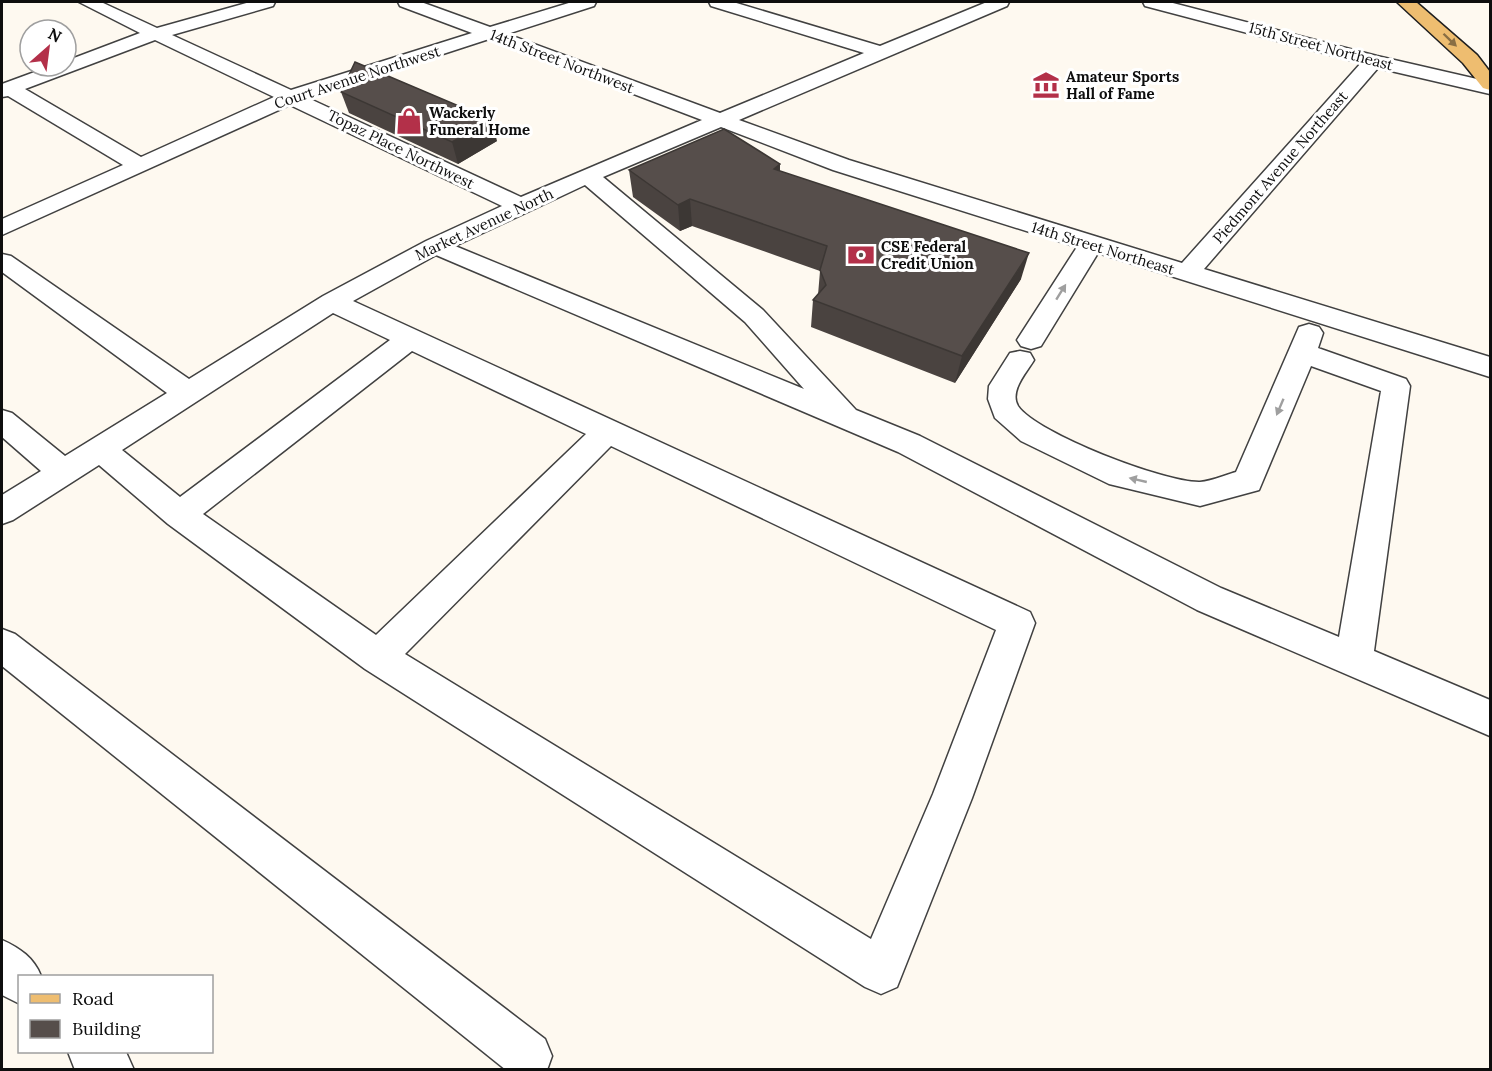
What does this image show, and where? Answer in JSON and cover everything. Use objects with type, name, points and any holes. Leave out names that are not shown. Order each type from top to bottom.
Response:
[{"type":"main road","points":[[1406,2],[1455,45],[1491,86]]},
{"type":"street","name":"Topaz Place Northwest","points":[[88,2],[519,205]]},
{"type":"street","points":[[5,89],[155,34],[267,2]]},
{"type":"street","name":"14th Street Northwest","points":[[406,2],[718,121]]},
{"type":"street","name":"Court Avenue Northwest","points":[[2,228],[290,96],[588,2]]},
{"type":"street","points":[[717,2],[880,52]]},
{"type":"street","name":"Market Avenue North","points":[[2,511],[332,302],[435,246],[519,205],[1001,2]]},
{"type":"street","name":"15th Street Northeast","points":[[1151,2],[1374,61],[1491,86]]},
{"type":"street","name":"Piedmont Avenue Northeast","points":[[1186,274],[1374,61]]},
{"type":"street","points":[[5,89],[139,165]]},
{"type":"street","name":"14th Street Northeast","points":[[718,121],[841,165],[1491,367]]},
{"type":"street","points":[[588,176],[754,316],[850,421]]},
{"type":"street","points":[[1092,244],[1003,386],[1002,399],[1005,411],[1032,433],[1120,476],[1200,494],[1248,482],[1303,353],[1315,314]]},
{"type":"street","points":[[435,246],[909,444],[1209,599],[1491,718]]},
{"type":"street","points":[[2,261],[188,393]]},
{"type":"street","points":[[100,448],[179,515],[378,657],[881,971],[952,798],[1017,623],[332,302]]},
{"type":"street","points":[[179,515],[411,338]]},
{"type":"street","points":[[1303,353],[1396,386],[1354,660]]},
{"type":"street","points":[[2,421],[63,472]]},
{"type":"street","points":[[378,657],[608,431]]},
{"type":"street","points":[[2,645],[528,1056]]},
{"type":"street","points":[[2,963],[18,979]]},
{"type":"street","points":[[93,1053],[110,1070]]},
{"type":"building","points":[[355,62],[492,120],[452,142],[341,92]]},
{"type":"building","name":"CSE Federal Credit Union","points":[[724,129],[780,164],[774,169],[1029,253],[962,356],[813,300],[826,285],[820,270],[827,246],[690,199],[678,205],[629,170]]},
{"type":"place","name":"Amateur Sports Hall of Fame","points":[[1046,85]]},
{"type":"place","name":"Wackerly Funeral Home","points":[[409,121]]},
{"type":"place","name":"CSE Federal Credit Union","points":[[861,255]]}]
